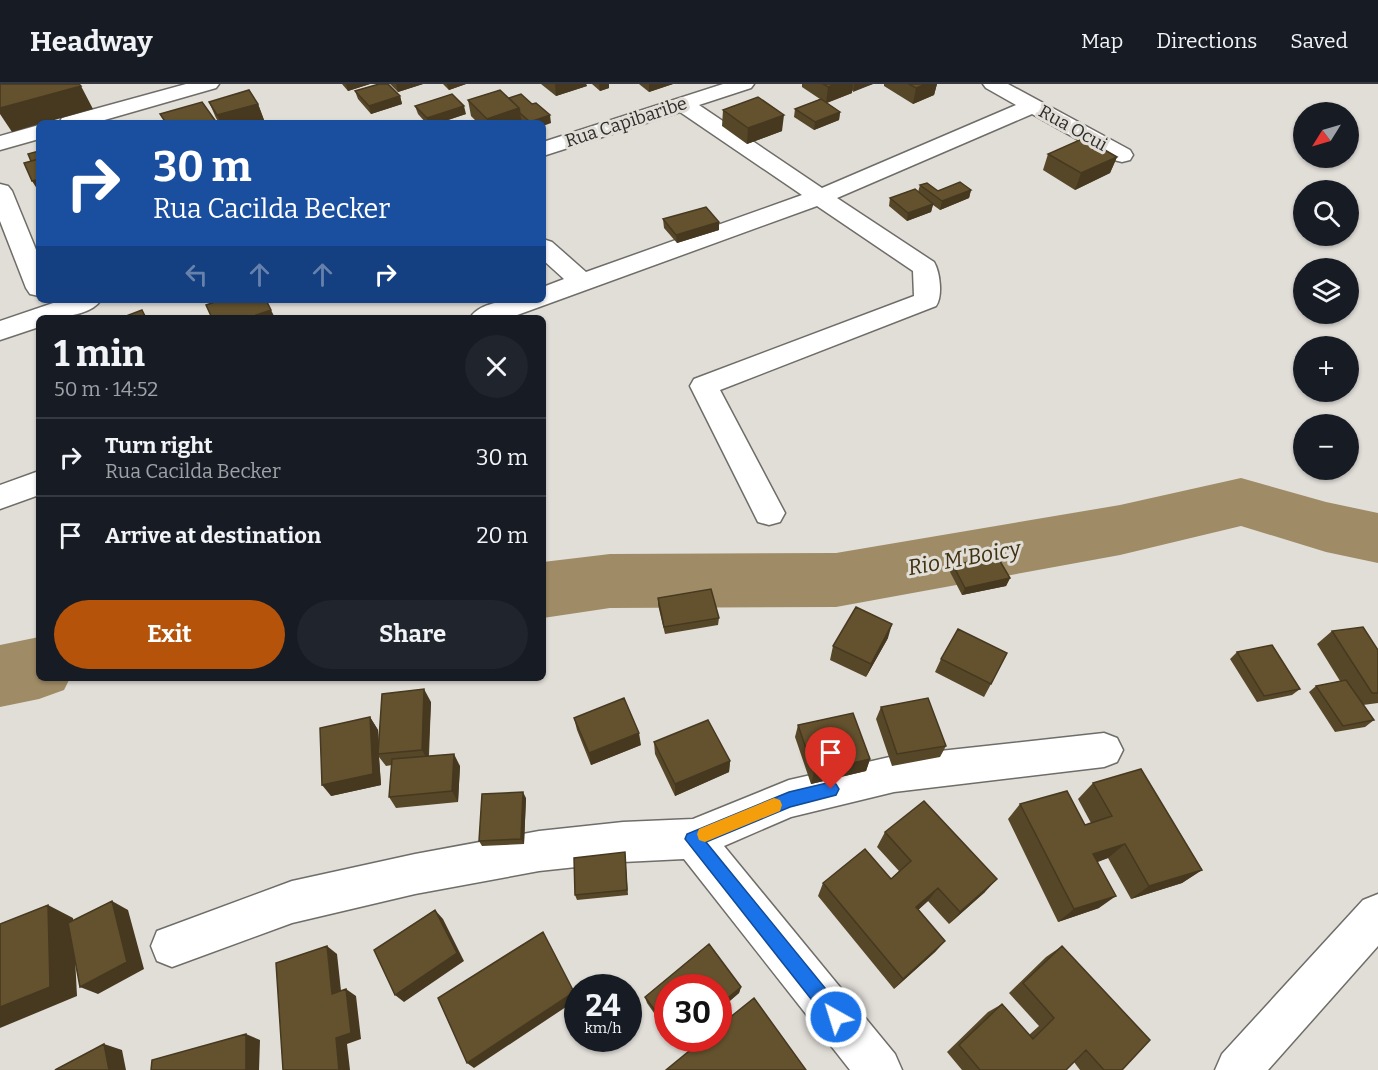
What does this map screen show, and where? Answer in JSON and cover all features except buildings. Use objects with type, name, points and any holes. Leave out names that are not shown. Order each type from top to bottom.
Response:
[{"type":"street","points":[[81,120],[209,84]]},
{"type":"street","name":"Rua Capibaribe","points":[[546,148],[744,84]]},
{"type":"street","name":"Rua Ocui","points":[[993,84],[1122,155]]},
{"type":"street","points":[[683,104],[822,196],[925,268],[927,300],[704,386],[769,513]]},
{"type":"street","points":[[546,295],[822,196],[1033,106]]},
{"type":"street","points":[[0,142],[36,133]]},
{"type":"street","points":[[0,191],[36,281]]},
{"type":"street","points":[[546,250],[582,282]]},
{"type":"street","points":[[0,331],[47,306],[68,303]]},
{"type":"street","points":[[491,315],[524,303]]},
{"type":"street","points":[[0,497],[36,484]]},
{"type":"street","points":[[172,946],[292,902],[415,874],[539,851],[623,842],[693,839],[789,800],[894,774],[1104,750]]},
{"type":"street","points":[[693,839],[879,1070]]},
{"type":"street","points":[[1238,1070],[1378,915]]},
{"type":"waterway","name":"Rio M'Boicy","points":[[546,590],[610,581],[836,580],[1120,530],[1241,502],[1326,527],[1378,538]]},
{"type":"waterway","name":"Rio M'Boicy","points":[[0,676],[36,669]]},
{"type":"slow traffic","points":[[705,834],[774,805]]},
{"type":"route","points":[[831,789],[789,800],[693,839],[836,1017]]}]
